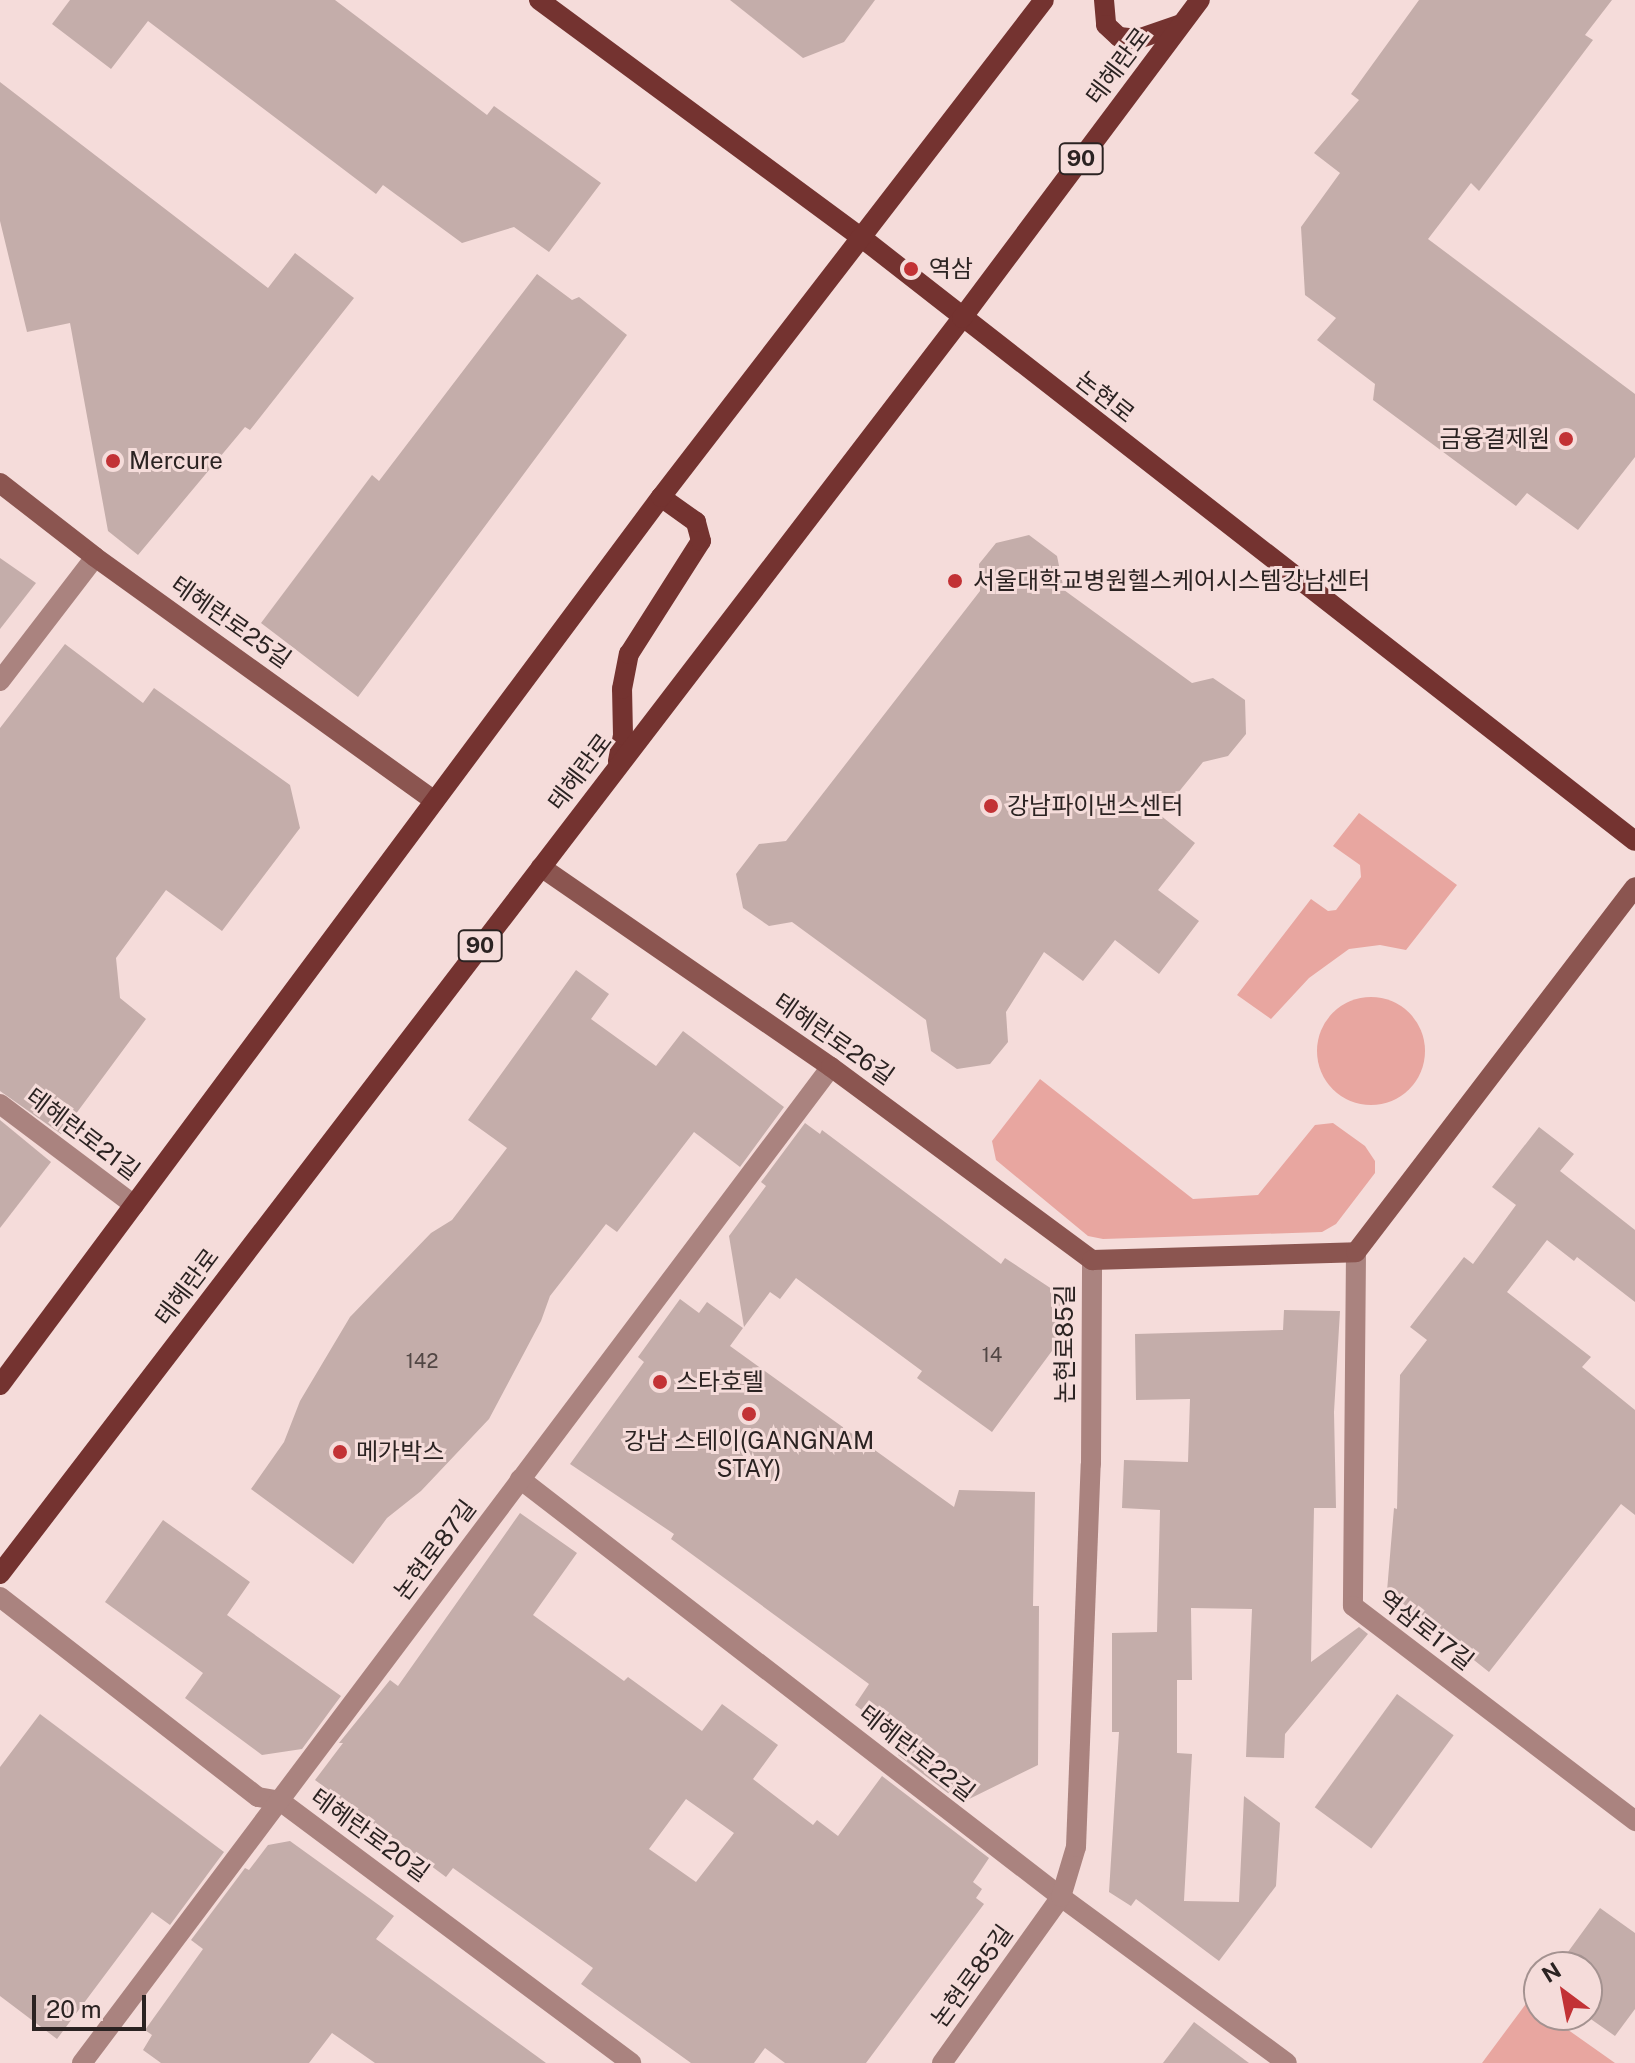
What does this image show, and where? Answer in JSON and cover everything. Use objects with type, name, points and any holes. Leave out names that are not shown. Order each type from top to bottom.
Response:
[{"type":"main road","name":"논현로","points":[[539,0],[862,238],[1635,841]]},
{"type":"main road","points":[[0,1385],[661,497],[1044,0]]},
{"type":"main road","points":[[1104,0],[1106,25],[1119,37],[1138,39],[1182,24]]},
{"type":"main road","name":"테헤란로","points":[[0,1574],[962,318],[1200,0]]},
{"type":"main road","points":[[617,765],[623,735],[622,689],[629,654],[701,541],[696,522],[661,497]]},
{"type":"street","name":"테헤란로25길","points":[[0,483],[95,557],[434,801]]},
{"type":"street","points":[[0,681],[95,557]]},
{"type":"street","name":"테헤란로26길","points":[[541,867],[831,1067],[1092,1260]]},
{"type":"street","points":[[1356,1252],[1635,887]]},
{"type":"street","name":"논현로87길","points":[[82,2063],[831,1067]]},
{"type":"street","name":"테헤란로21길","points":[[0,1104],[134,1205]]},
{"type":"street","name":"논현로85길","points":[[942,2063],[1061,1897],[1076,1847],[1091,1464],[1092,1260],[1356,1252]]},
{"type":"street","name":"역삼로17길","points":[[1356,1252],[1353,1606],[1635,1821]]},
{"type":"street","name":"테헤란로22길","points":[[520,1479],[1061,1897],[1287,2063]]},
{"type":"street","name":"테헤란로20길","points":[[0,1597],[258,1797],[280,1801],[631,2063]]},
{"type":"shaded area","points":[[1359,813],[1457,885],[1406,950],[1380,945],[1349,949],[1309,978],[1271,1019],[1237,995],[1311,899],[1328,911],[1336,910],[1361,877],[1360,865],[1333,846]]},
{"type":"shaded area","points":[[1371,997],[1392,1001],[1410,1012],[1421,1030],[1425,1051],[1421,1072],[1410,1090],[1392,1101],[1371,1105],[1350,1101],[1332,1090],[1321,1072],[1317,1051],[1321,1030],[1332,1012],[1350,1001]]},
{"type":"shaded area","points":[[1040,1079],[1193,1199],[1258,1195],[1315,1125],[1333,1123],[1365,1146],[1375,1161],[1375,1173],[1336,1224],[1322,1232],[1103,1239],[1088,1236],[996,1160],[992,1141]]},
{"type":"shaded area","points":[[1523,2008],[1523,2031],[1570,2031],[1615,2063],[1482,2063]]},
{"type":"building","points":[[70,0],[335,0],[487,115],[494,106],[601,183],[549,252],[514,227],[462,243],[383,185],[376,194],[148,21],[111,69],[52,24]]},
{"type":"building","points":[[730,0],[875,0],[844,42],[803,58]]},
{"type":"building","points":[[1419,0],[1612,0],[1585,35],[1593,40],[1479,191],[1471,183],[1428,239],[1635,394],[1635,457],[1578,530],[1527,493],[1516,506],[1373,400],[1375,384],[1317,340],[1336,318],[1305,295],[1301,227],[1340,173],[1314,153],[1359,100],[1351,94]]},
{"type":"building","points":[[0,82],[268,288],[295,253],[354,298],[250,430],[245,427],[138,555],[108,531],[70,323],[27,332],[0,221]]},
{"type":"building","points":[[537,274],[572,300],[579,297],[627,335],[358,697],[261,623],[372,475],[379,481]]},
{"type":"building","name":"강남파이낸스센터","points":[[1029,535],[1057,556],[1064,590],[1192,683],[1213,678],[1245,700],[1246,734],[1228,756],[1203,762],[1160,815],[1195,843],[1158,890],[1199,921],[1159,974],[1115,940],[1083,981],[1044,952],[1006,1012],[1008,1042],[990,1064],[957,1069],[931,1051],[926,1020],[792,922],[769,926],[743,908],[736,874],[759,844],[786,841],[980,591],[979,564],[996,543]]},
{"type":"building","points":[[0,558],[36,583],[0,629]]},
{"type":"building","points":[[65,644],[143,703],[154,688],[290,785],[300,828],[222,931],[166,890],[116,958],[120,998],[146,1019],[61,1134],[0,1091],[0,728]]},
{"type":"building","points":[[576,970],[609,994],[591,1019],[656,1066],[683,1031],[784,1107],[740,1167],[694,1132],[617,1232],[606,1224],[550,1296],[541,1321],[489,1419],[421,1491],[387,1518],[353,1564],[251,1489],[284,1442],[300,1401],[350,1317],[431,1233],[452,1220],[507,1148],[468,1120]]},
{"type":"building","points":[[0,1120],[51,1162],[0,1228]]},
{"type":"building","points":[[805,1123],[820,1134],[822,1130],[1001,1264],[1005,1258],[1067,1299],[1066,1332],[992,1432],[917,1378],[922,1371],[796,1278],[780,1299],[770,1292],[744,1327],[729,1236],[766,1186],[761,1182]]},
{"type":"building","points":[[1539,1127],[1574,1154],[1560,1171],[1635,1230],[1635,1302],[1577,1257],[1574,1261],[1547,1240],[1507,1292],[1591,1357],[1582,1367],[1635,1410],[1635,1515],[1621,1504],[1489,1672],[1387,1591],[1394,1508],[1397,1509],[1400,1375],[1427,1340],[1410,1327],[1464,1257],[1473,1264],[1516,1205],[1492,1187]]},
{"type":"building","points":[[680,1299],[699,1313],[707,1302],[743,1328],[730,1346],[954,1507],[959,1490],[1035,1492],[1033,1606],[1039,1606],[1038,1765],[961,1803],[898,1755],[906,1743],[855,1705],[869,1684],[671,1539],[674,1534],[570,1464],[644,1362],[638,1357]]},
{"type":"building","points":[[1284,1310],[1340,1311],[1334,1412],[1336,1508],[1314,1508],[1311,1662],[1359,1627],[1368,1634],[1285,1734],[1284,1758],[1246,1757],[1252,1609],[1191,1608],[1192,1680],[1177,1680],[1177,1753],[1192,1754],[1184,1901],[1239,1902],[1244,1796],[1280,1823],[1276,1886],[1219,1961],[1136,1899],[1131,1906],[1109,1892],[1119,1732],[1112,1732],[1112,1633],[1157,1632],[1160,1510],[1122,1508],[1124,1460],[1188,1462],[1190,1399],[1136,1400],[1135,1334],[1283,1330]]},
{"type":"building","points":[[520,1513],[577,1553],[533,1615],[624,1681],[628,1677],[702,1731],[722,1704],[778,1745],[753,1779],[813,1825],[817,1820],[838,1836],[882,1776],[989,1858],[973,1882],[982,1889],[976,1898],[984,1904],[866,2063],[785,2063],[765,2048],[754,2063],[691,2063],[581,1984],[593,1968],[453,1868],[446,1877],[315,1780],[343,1743],[339,1743],[390,1680],[398,1686]],"holes":[[[686,1799],[734,1833],[696,1882],[649,1849]]]},
{"type":"building","points":[[163,1520],[250,1582],[227,1615],[341,1696],[302,1749],[262,1755],[185,1698],[203,1673],[105,1602]]},
{"type":"building","points":[[1397,1694],[1454,1735],[1371,1848],[1315,1807]]},
{"type":"building","points":[[40,1714],[224,1852],[170,1925],[152,1912],[57,2039],[0,1996],[0,1767]]},
{"type":"building","points":[[290,1841],[394,1916],[376,1939],[546,2063],[375,2063],[332,2033],[309,2063],[161,2063],[143,2050],[152,2035],[145,2030],[203,1949],[191,1940],[245,1868],[249,1870],[268,1845]]},
{"type":"building","points":[[1600,1908],[1635,1933],[1635,2009],[1615,2036],[1603,2028],[1603,1951],[1569,1951]]},
{"type":"building","points":[[1194,2022],[1249,2063],[1163,2063]]},
{"type":"place","name":"역삼","points":[[911,269]]},
{"type":"place","name":"금융결제원","points":[[1566,439]]},
{"type":"place","name":"Mercure","points":[[113,461]]},
{"type":"place","name":"서울대학교병원헬스케어시스템강남센터","points":[[955,581]]},
{"type":"place","name":"강남파이낸스센터","points":[[991,806]]},
{"type":"place","name":"스타호텔","points":[[660,1382]]},
{"type":"place","name":"강남 스테이(GANGNAM STAY)","points":[[749,1414]]},
{"type":"place","name":"메가박스","points":[[340,1452]]}]
